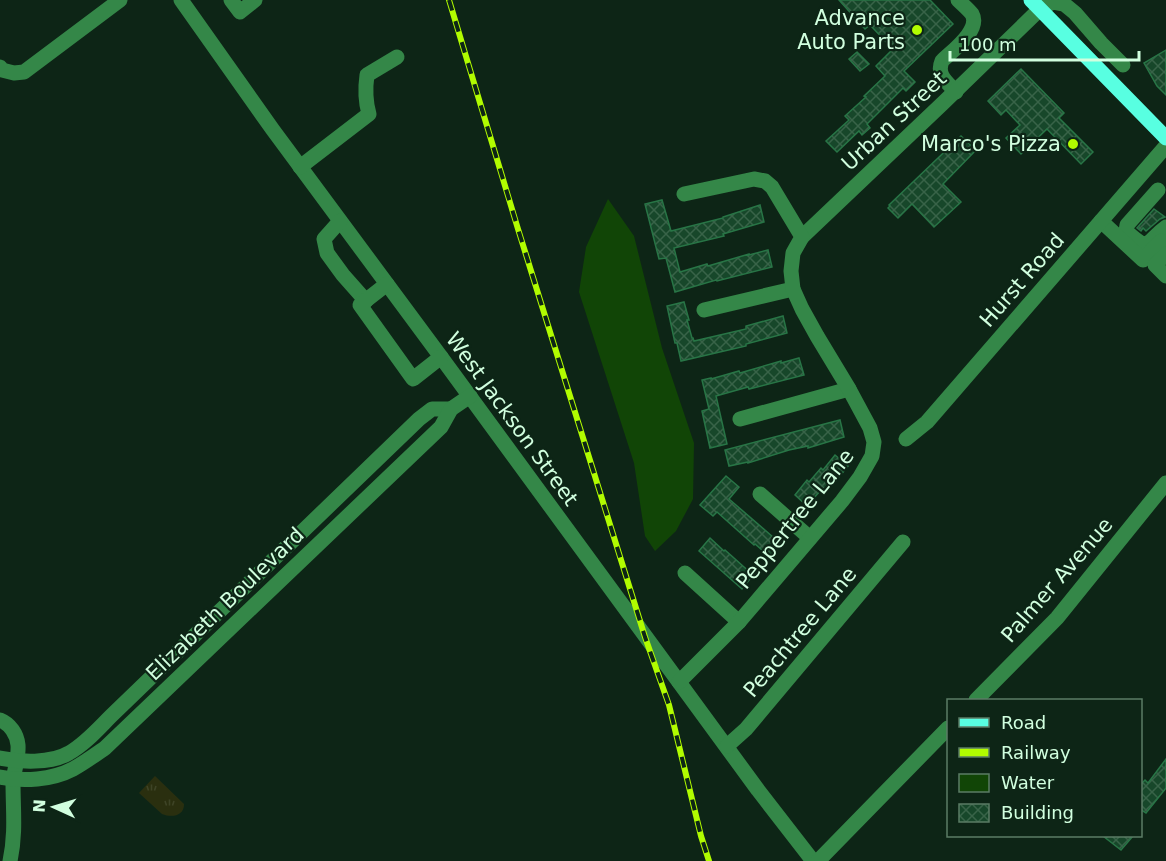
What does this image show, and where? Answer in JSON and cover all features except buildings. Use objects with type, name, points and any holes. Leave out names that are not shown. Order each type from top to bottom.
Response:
[{"type":"main road","points":[[1036,5],[1166,138]]},
{"type":"street","points":[[0,67],[2,70],[14,73],[24,72],[120,0]]},
{"type":"street","name":"West Jackson Street","points":[[181,0],[300,167],[758,790],[813,861]]},
{"type":"street","points":[[231,0],[240,12],[255,0]]},
{"type":"street","points":[[956,92],[942,77],[940,67],[942,61],[969,34],[973,26],[971,13],[958,0]]},
{"type":"street","points":[[1036,5],[1053,2],[1064,4],[1123,65]]},
{"type":"street","name":"Urban Street","points":[[802,237],[956,92],[1036,5]]},
{"type":"street","points":[[1084,54],[1101,43]]},
{"type":"street","points":[[300,167],[369,114],[364,91],[367,75],[397,57]]},
{"type":"street","name":"Hurst Road","points":[[906,439],[927,422],[1166,146]]},
{"type":"street","points":[[684,194],[754,179],[765,181],[772,187],[802,237]]},
{"type":"street","points":[[1113,233],[1148,192],[1162,192]]},
{"type":"street","points":[[1162,192],[1127,225],[1126,231],[1144,245],[1149,244],[1166,227]]},
{"type":"street","points":[[340,221],[324,239],[327,253],[366,301]]},
{"type":"street","points":[[1101,221],[1143,260],[1166,235]]},
{"type":"street","name":"Peppertree Lane","points":[[679,682],[739,622],[860,477],[872,456],[874,442],[870,428],[802,309],[793,289],[791,271],[793,253],[802,237]]},
{"type":"street","points":[[1166,254],[1155,265],[1166,276]]},
{"type":"street","points":[[387,284],[360,305],[413,379],[441,357]]},
{"type":"street","points":[[704,310],[793,289]]},
{"type":"street","points":[[740,419],[849,389]]},
{"type":"street","name":"Elizabeth Boulevard","points":[[7,778],[35,779],[60,773],[73,769],[105,748],[441,427],[451,409],[470,396]]},
{"type":"street","name":"Elizabeth Boulevard","points":[[0,758],[16,761],[47,760],[67,755],[78,747],[420,419],[432,409],[451,409]]},
{"type":"street","name":"Palmer Avenue","points":[[977,699],[1057,618],[1166,483]]},
{"type":"street","points":[[760,494],[810,538]]},
{"type":"street","name":"Peachtree Lane","points":[[727,746],[746,729],[903,542]]},
{"type":"street","points":[[685,573],[739,622]]},
{"type":"street","points":[[0,720],[7,723],[15,734],[18,744],[16,761],[7,778],[15,830],[10,861]]},
{"type":"street","points":[[818,861],[947,729]]},
{"type":"green space","points":[[155,776],[184,804],[180,813],[173,816],[162,814],[139,793]]},
{"type":"water","points":[[608,199],[634,236],[662,348],[694,443],[693,499],[676,531],[655,551],[645,536],[634,463],[579,292],[586,247]]},
{"type":"railway","points":[[449,0],[645,637],[669,705],[709,861]]},
{"type":"place","name":"Advance Auto Parts","points":[[917,30]]},
{"type":"place","name":"Marco's Pizza","points":[[1073,144]]}]
